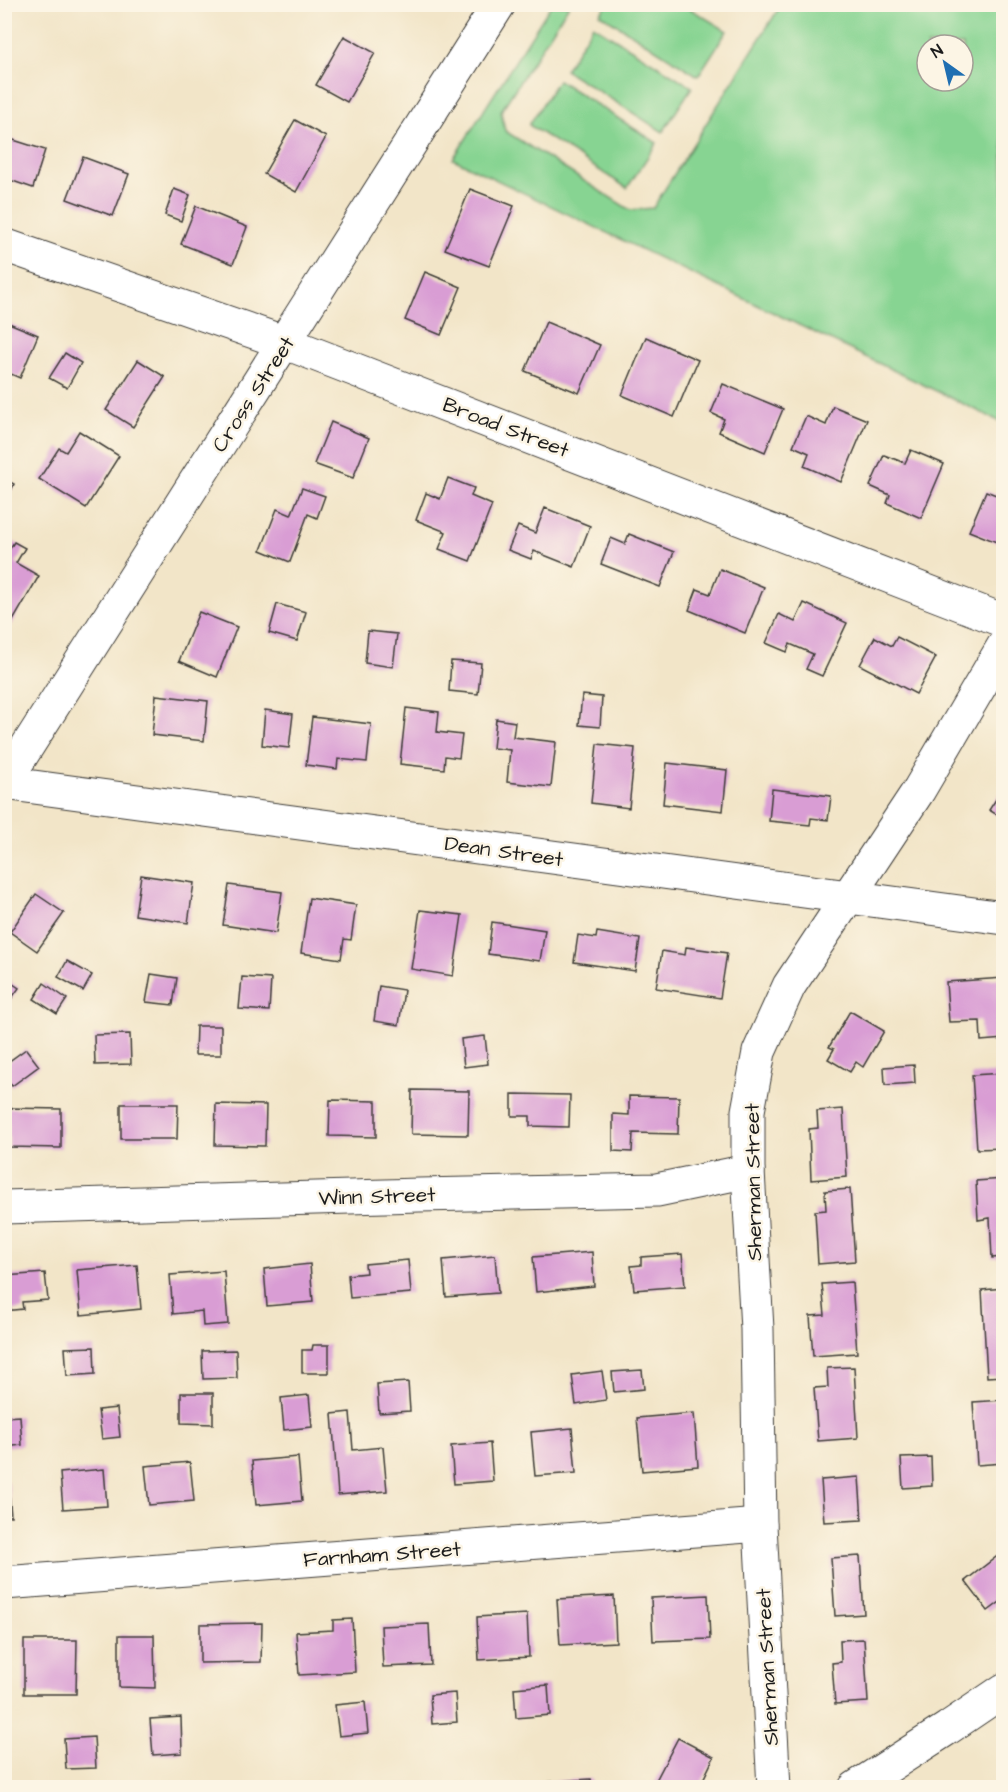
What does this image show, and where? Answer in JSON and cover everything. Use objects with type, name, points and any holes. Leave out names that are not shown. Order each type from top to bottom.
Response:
[{"type":"street","name":"Cross Street","points":[[4,783],[286,343],[499,4]]},
{"type":"street","name":"Broad Street","points":[[4,245],[286,343],[1004,621]]},
{"type":"street","name":"Sherman Street","points":[[774,1788],[760,1525],[757,1329],[748,1171],[748,1112],[759,1052],[789,986],[920,790],[1004,645]]},
{"type":"street","name":"Dean Street","points":[[4,783],[1004,918]]},
{"type":"street","name":"Winn Street","points":[[4,1207],[657,1190],[748,1171]]},
{"type":"street","name":"Farnham Street","points":[[4,1583],[760,1525]]},
{"type":"street","points":[[855,1788],[1004,1690]]},
{"type":"green space","points":[[551,5],[569,5],[501,111],[505,131],[630,210],[653,208],[781,5],[1003,5],[1003,423],[453,159]]},
{"type":"green space","points":[[606,5],[684,5],[727,31],[698,76],[600,14]]},
{"type":"green space","points":[[593,25],[692,87],[663,132],[565,70]]},
{"type":"green space","points":[[558,80],[657,143],[627,188],[529,125]]},
{"type":"building","points":[[344,36],[375,53],[347,102],[316,85]]},
{"type":"building","points":[[295,120],[326,137],[296,192],[264,174]]},
{"type":"building","points":[[4,137],[45,150],[33,188],[4,178]]},
{"type":"building","points":[[83,157],[129,174],[113,216],[67,199]]},
{"type":"building","points":[[174,189],[190,195],[181,221],[165,215]]},
{"type":"building","points":[[470,189],[514,206],[489,266],[445,249]]},
{"type":"building","points":[[196,206],[247,227],[233,264],[181,244]]},
{"type":"building","points":[[425,272],[461,287],[441,335],[405,320]]},
{"type":"building","points":[[4,321],[38,335],[20,378],[4,371]]},
{"type":"building","points":[[546,322],[600,345],[579,393],[525,371]]},
{"type":"building","points":[[646,337],[698,360],[674,417],[622,395]]},
{"type":"building","points":[[65,353],[81,363],[67,388],[49,378]]},
{"type":"building","points":[[138,360],[165,377],[133,427],[106,410]]},
{"type":"building","points":[[723,384],[783,409],[765,452],[719,432],[724,419],[711,413]]},
{"type":"building","points":[[833,406],[867,420],[841,482],[804,466],[809,453],[793,446],[806,416],[826,425]]},
{"type":"building","points":[[331,422],[369,438],[353,478],[314,464]]},
{"type":"building","points":[[79,431],[119,456],[86,508],[39,479],[59,448],[66,452]]},
{"type":"building","points":[[911,450],[944,464],[921,518],[887,503],[890,495],[870,486],[884,455],[905,463]]},
{"type":"building","points":[[448,478],[474,488],[471,496],[492,505],[470,561],[439,549],[446,532],[416,520],[426,493],[440,499]]},
{"type":"building","points":[[4,479],[14,484],[7,500],[4,498]]},
{"type":"building","points":[[302,488],[325,496],[317,518],[308,514],[290,562],[261,550],[277,509],[291,515]]},
{"type":"building","points":[[986,491],[1004,498],[1004,545],[969,531]]},
{"type":"building","points":[[545,508],[590,526],[574,567],[534,551],[531,559],[508,550],[518,526],[535,533]]},
{"type":"building","points":[[629,534],[674,552],[660,587],[601,564],[611,538],[625,544]]},
{"type":"building","points":[[14,542],[25,548],[16,563],[39,576],[10,626],[4,622],[4,558]]},
{"type":"building","points":[[720,569],[764,587],[745,633],[689,610],[697,589],[710,594]]},
{"type":"building","points":[[804,603],[847,623],[822,676],[806,669],[813,654],[790,644],[787,652],[766,643],[779,614],[795,622]]},
{"type":"building","points":[[277,604],[306,612],[297,641],[269,633]]},
{"type":"building","points":[[199,612],[237,627],[217,677],[179,661]]},
{"type":"building","points":[[368,631],[397,634],[393,667],[365,663]]},
{"type":"building","points":[[875,637],[892,646],[897,637],[936,657],[916,694],[860,665]]},
{"type":"building","points":[[451,661],[481,663],[478,694],[449,691]]},
{"type":"building","points":[[156,695],[208,701],[204,741],[152,735]]},
{"type":"building","points":[[582,695],[602,697],[600,727],[579,725]]},
{"type":"building","points":[[406,708],[439,712],[437,732],[462,735],[459,758],[445,756],[444,769],[400,764]]},
{"type":"building","points":[[265,710],[293,714],[289,748],[262,745]]},
{"type":"building","points":[[312,717],[371,724],[367,762],[338,759],[337,769],[306,765]]},
{"type":"building","points":[[496,719],[515,722],[513,737],[556,742],[551,787],[507,782],[510,750],[493,748]]},
{"type":"building","points":[[597,744],[635,748],[629,808],[591,803]]},
{"type":"building","points":[[667,763],[727,770],[723,811],[663,804]]},
{"type":"building","points":[[1004,787],[1004,819],[989,810]]},
{"type":"building","points":[[772,789],[831,796],[828,820],[811,818],[810,825],[769,821]]},
{"type":"building","points":[[141,875],[194,883],[188,923],[135,915]]},
{"type":"building","points":[[229,885],[282,892],[276,933],[223,925]]},
{"type":"building","points":[[36,894],[64,913],[37,951],[10,932]]},
{"type":"building","points":[[309,898],[356,905],[351,940],[344,939],[341,959],[301,953]]},
{"type":"building","points":[[420,910],[462,915],[453,976],[411,969]]},
{"type":"building","points":[[492,922],[545,930],[540,961],[488,954]]},
{"type":"building","points":[[597,932],[640,939],[635,971],[574,962],[578,935],[596,938]]},
{"type":"building","points":[[686,947],[727,953],[720,998],[656,988],[662,951],[685,955]]},
{"type":"building","points":[[67,961],[92,975],[83,991],[58,977]]},
{"type":"building","points":[[151,974],[177,978],[173,1005],[146,1002]]},
{"type":"building","points":[[242,977],[271,979],[269,1011],[239,1009]]},
{"type":"building","points":[[4,978],[19,988],[4,1009]]},
{"type":"building","points":[[1004,978],[1004,1039],[981,1041],[980,1021],[949,1022],[946,982]]},
{"type":"building","points":[[44,983],[67,999],[57,1014],[34,999]]},
{"type":"building","points":[[379,986],[404,990],[399,1025],[374,1021]]},
{"type":"building","points":[[850,1011],[884,1031],[863,1067],[856,1062],[850,1072],[828,1059],[834,1049],[829,1047]]},
{"type":"building","points":[[196,1026],[221,1026],[221,1055],[195,1055]]},
{"type":"building","points":[[130,1034],[131,1064],[95,1065],[94,1035]]},
{"type":"building","points":[[485,1036],[488,1064],[464,1067],[461,1039]]},
{"type":"building","points":[[26,1049],[39,1066],[12,1086],[4,1076],[4,1065]]},
{"type":"building","points":[[914,1065],[915,1083],[885,1085],[884,1067]]},
{"type":"building","points":[[1004,1073],[1004,1148],[977,1149],[972,1075]]},
{"type":"building","points":[[412,1090],[469,1091],[468,1135],[411,1134]]},
{"type":"building","points":[[512,1094],[570,1095],[569,1127],[530,1126],[530,1116],[512,1116]]},
{"type":"building","points":[[629,1096],[679,1097],[678,1134],[633,1133],[632,1152],[613,1151],[613,1114],[629,1115]]},
{"type":"building","points":[[330,1100],[376,1101],[376,1137],[329,1136]]},
{"type":"building","points":[[121,1104],[178,1104],[177,1139],[121,1139]]},
{"type":"building","points":[[216,1104],[266,1105],[265,1146],[215,1145]]},
{"type":"building","points":[[9,1108],[61,1109],[61,1148],[9,1147]]},
{"type":"building","points":[[843,1109],[847,1177],[811,1180],[809,1129],[818,1128],[817,1111]]},
{"type":"building","points":[[1004,1179],[1004,1257],[992,1258],[990,1218],[978,1220],[976,1181]]},
{"type":"building","points":[[850,1189],[855,1261],[818,1264],[815,1211],[826,1210],[825,1191]]},
{"type":"building","points":[[592,1252],[594,1286],[536,1292],[533,1257]]},
{"type":"building","points":[[682,1254],[685,1286],[634,1290],[631,1266],[641,1265],[641,1257]]},
{"type":"building","points":[[495,1255],[498,1293],[446,1297],[443,1260]]},
{"type":"building","points":[[408,1260],[411,1293],[350,1298],[348,1275],[366,1273],[365,1264]]},
{"type":"building","points":[[310,1264],[313,1302],[267,1306],[264,1269]]},
{"type":"building","points":[[137,1265],[141,1309],[81,1315],[77,1270]]},
{"type":"building","points":[[224,1271],[228,1324],[203,1326],[202,1311],[173,1314],[170,1275]]},
{"type":"building","points":[[45,1273],[48,1300],[22,1302],[23,1309],[4,1311],[4,1276]]},
{"type":"building","points":[[852,1282],[857,1353],[813,1356],[810,1316],[825,1315],[822,1284]]},
{"type":"building","points":[[1004,1288],[1004,1376],[987,1377],[982,1290]]},
{"type":"building","points":[[313,1345],[329,1345],[329,1373],[302,1373],[302,1350],[312,1350]]},
{"type":"building","points":[[94,1347],[95,1374],[67,1376],[65,1348]]},
{"type":"building","points":[[236,1350],[237,1378],[203,1379],[202,1351]]},
{"type":"building","points":[[854,1367],[858,1438],[818,1441],[814,1388],[828,1387],[827,1368]]},
{"type":"building","points":[[642,1370],[644,1389],[614,1392],[612,1372]]},
{"type":"building","points":[[602,1371],[606,1400],[576,1405],[572,1375]]},
{"type":"building","points":[[408,1382],[410,1411],[379,1413],[377,1384]]},
{"type":"building","points":[[181,1393],[213,1393],[213,1424],[181,1423]]},
{"type":"building","points":[[309,1395],[312,1427],[284,1430],[281,1398]]},
{"type":"building","points":[[1004,1400],[1004,1463],[977,1465],[973,1402]]},
{"type":"building","points":[[117,1408],[120,1437],[102,1439],[98,1410]]},
{"type":"building","points":[[350,1412],[353,1450],[383,1447],[387,1491],[338,1495],[332,1414]]},
{"type":"building","points":[[694,1413],[698,1466],[642,1471],[637,1418]]},
{"type":"building","points":[[20,1416],[22,1445],[5,1447],[4,1417]]},
{"type":"building","points":[[572,1428],[576,1473],[535,1476],[531,1432]]},
{"type":"building","points":[[490,1443],[493,1481],[454,1484],[451,1446]]},
{"type":"building","points":[[298,1457],[302,1501],[256,1505],[252,1461]]},
{"type":"building","points":[[931,1457],[932,1486],[903,1488],[901,1458]]},
{"type":"building","points":[[190,1462],[194,1501],[149,1505],[145,1466]]},
{"type":"building","points":[[104,1469],[107,1506],[63,1509],[60,1473]]},
{"type":"building","points":[[859,1477],[862,1520],[824,1522],[821,1480]]},
{"type":"building","points":[[4,1481],[8,1481],[11,1516],[4,1516]]},
{"type":"building","points":[[1004,1551],[1004,1599],[988,1611],[965,1581]]},
{"type":"building","points":[[860,1556],[864,1614],[835,1616],[831,1558]]},
{"type":"building","points":[[708,1595],[710,1639],[653,1641],[651,1598]]},
{"type":"building","points":[[614,1596],[616,1642],[560,1645],[557,1599]]},
{"type":"building","points":[[527,1614],[529,1657],[479,1660],[477,1617]]},
{"type":"building","points":[[352,1619],[355,1672],[299,1675],[296,1632],[333,1630],[333,1620]]},
{"type":"building","points":[[262,1623],[261,1662],[200,1663],[200,1624]]},
{"type":"building","points":[[429,1624],[431,1665],[383,1667],[381,1626]]},
{"type":"building","points":[[119,1635],[154,1635],[155,1688],[119,1687]]},
{"type":"building","points":[[864,1639],[868,1702],[835,1704],[832,1663],[841,1662],[840,1640]]},
{"type":"building","points":[[24,1640],[77,1640],[76,1694],[24,1694]]},
{"type":"building","points":[[548,1685],[550,1715],[516,1718],[514,1688]]},
{"type":"building","points":[[455,1693],[457,1722],[432,1724],[430,1695]]},
{"type":"building","points":[[365,1702],[368,1733],[339,1736],[335,1705]]},
{"type":"building","points":[[181,1717],[182,1753],[153,1755],[150,1719]]},
{"type":"building","points":[[94,1737],[96,1768],[66,1769],[64,1739]]},
{"type":"building","points":[[678,1738],[714,1757],[699,1788],[652,1788]]},
{"type":"building","points":[[591,1779],[592,1788],[544,1788],[544,1782]]},
{"type":"building","points":[[428,1783],[428,1788],[395,1788],[395,1786]]}]
